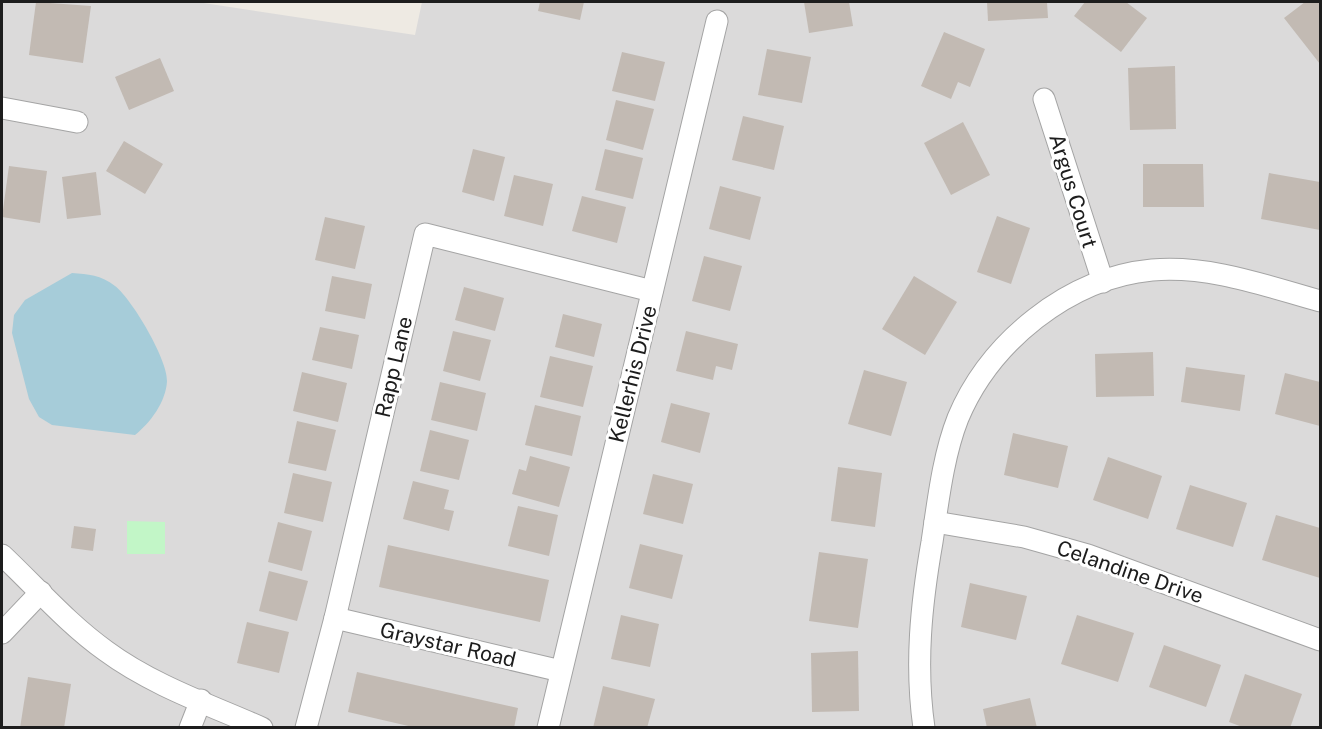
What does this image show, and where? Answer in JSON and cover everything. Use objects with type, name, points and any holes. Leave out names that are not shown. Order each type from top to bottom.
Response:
[{"type":"street","name":"Kellerhis Drive","points":[[548,728],[717,21]]},
{"type":"street","name":"Argus Court","points":[[1044,99],[1103,282]]},
{"type":"street","points":[[2,108],[77,122]]},
{"type":"street","name":"Rapp Lane","points":[[306,728],[335,618],[425,234],[652,291]]},
{"type":"street","points":[[924,728],[919,642],[921,603],[942,480],[958,419],[983,373],[1012,339],[1037,317],[1103,282],[1151,270],[1212,273],[1320,301]]},
{"type":"street","name":"Celandine Drive","points":[[935,522],[1024,537],[1065,548],[1320,640]]},
{"type":"street","points":[[2,555],[106,652],[134,669],[262,728]]},
{"type":"street","points":[[2,633],[41,592]]},
{"type":"street","name":"Graystar Road","points":[[335,618],[561,671]]},
{"type":"street","points":[[190,728],[201,700]]},
{"type":"shaded area","points":[[2,2],[197,2],[415,35],[422,2],[1320,2],[1320,727],[2,727]]},
{"type":"green space","points":[[127,521],[165,522],[165,554],[127,554]]},
{"type":"water","points":[[72,273],[99,277],[115,286],[139,316],[162,359],[167,381],[164,397],[151,418],[135,435],[52,425],[39,417],[29,399],[12,333],[14,315],[25,300]]},
{"type":"building","points":[[36,2],[91,6],[83,63],[29,55]]},
{"type":"building","points":[[540,2],[584,2],[580,20],[538,11]]},
{"type":"building","points":[[804,2],[849,2],[853,26],[809,33]]},
{"type":"building","points":[[987,2],[1047,2],[1048,18],[988,21]]},
{"type":"building","points":[[1085,2],[1126,2],[1147,18],[1121,52],[1074,16]]},
{"type":"building","points":[[1305,2],[1320,2],[1320,64],[1284,18]]},
{"type":"building","points":[[944,32],[985,49],[970,87],[958,82],[951,99],[921,86]]},
{"type":"building","points":[[767,49],[811,57],[802,103],[758,95]]},
{"type":"building","points":[[622,52],[665,62],[655,101],[612,91]]},
{"type":"building","points":[[160,58],[174,91],[129,110],[115,77]]},
{"type":"building","points":[[1175,66],[1176,129],[1130,130],[1128,68]]},
{"type":"building","points":[[616,100],[654,109],[643,150],[606,140]]},
{"type":"building","points":[[743,116],[784,126],[774,170],[732,160]]},
{"type":"building","points":[[963,122],[990,175],[951,195],[924,143]]},
{"type":"building","points":[[124,141],[163,164],[145,194],[106,171]]},
{"type":"building","points":[[473,149],[505,157],[494,201],[462,192]]},
{"type":"building","points":[[605,149],[643,158],[633,199],[595,190]]},
{"type":"building","points":[[1143,164],[1203,164],[1204,207],[1143,207]]},
{"type":"building","points":[[9,166],[47,171],[40,223],[2,217]]},
{"type":"building","points":[[96,172],[101,215],[67,219],[62,177]]},
{"type":"building","points":[[1269,173],[1320,182],[1320,230],[1261,219]]},
{"type":"building","points":[[514,175],[553,184],[543,226],[504,216]]},
{"type":"building","points":[[720,186],[761,197],[750,240],[709,229]]},
{"type":"building","points":[[582,196],[626,207],[617,243],[572,231]]},
{"type":"building","points":[[997,216],[1030,228],[1011,284],[977,272]]},
{"type":"building","points":[[325,217],[365,226],[355,269],[315,260]]},
{"type":"building","points":[[704,256],[742,266],[730,311],[692,301]]},
{"type":"building","points":[[332,276],[372,284],[365,319],[325,311]]},
{"type":"building","points":[[914,276],[957,302],[925,355],[882,329]]},
{"type":"building","points":[[464,287],[504,298],[495,331],[455,320]]},
{"type":"building","points":[[563,314],[602,324],[594,357],[555,347]]},
{"type":"building","points":[[320,327],[359,335],[352,369],[312,360]]},
{"type":"building","points":[[453,331],[491,340],[480,381],[443,371]]},
{"type":"building","points":[[686,331],[738,344],[732,370],[716,366],[713,380],[676,371]]},
{"type":"building","points":[[1153,352],[1154,396],[1096,397],[1095,354]]},
{"type":"building","points":[[550,356],[593,366],[583,407],[540,397]]},
{"type":"building","points":[[1186,367],[1245,375],[1240,411],[1181,402]]},
{"type":"building","points":[[864,370],[907,382],[891,436],[848,424]]},
{"type":"building","points":[[302,372],[347,383],[338,422],[293,411]]},
{"type":"building","points":[[1285,373],[1320,382],[1320,426],[1275,414]]},
{"type":"building","points":[[440,382],[486,393],[477,431],[431,420]]},
{"type":"building","points":[[671,403],[710,413],[700,453],[661,442]]},
{"type":"building","points":[[535,405],[581,416],[572,456],[525,445]]},
{"type":"building","points":[[297,421],[336,430],[326,471],[288,463]]},
{"type":"building","points":[[430,430],[469,440],[459,480],[420,471]]},
{"type":"building","points":[[1013,433],[1068,446],[1058,488],[1004,475]]},
{"type":"building","points":[[530,456],[570,467],[559,507],[512,494],[519,469],[526,471]]},
{"type":"building","points":[[1108,457],[1162,476],[1148,519],[1093,500]]},
{"type":"building","points":[[838,467],[882,473],[875,527],[831,521]]},
{"type":"building","points":[[293,473],[332,482],[323,522],[284,513]]},
{"type":"building","points":[[653,474],[693,484],[683,524],[643,514]]},
{"type":"building","points":[[413,481],[449,490],[444,509],[454,511],[449,531],[403,519]]},
{"type":"building","points":[[1190,485],[1247,503],[1233,547],[1176,529]]},
{"type":"building","points":[[518,506],[558,515],[549,556],[508,546]]},
{"type":"building","points":[[1276,515],[1320,528],[1320,578],[1262,560]]},
{"type":"building","points":[[278,522],[312,531],[302,571],[268,562]]},
{"type":"building","points":[[74,526],[96,529],[93,551],[71,548]]},
{"type":"building","points":[[640,544],[683,555],[672,599],[629,588]]},
{"type":"building","points":[[388,545],[549,580],[540,622],[379,587]]},
{"type":"building","points":[[819,552],[868,559],[858,628],[809,621]]},
{"type":"building","points":[[269,571],[308,581],[297,621],[259,611]]},
{"type":"building","points":[[970,583],[1027,596],[1016,640],[961,627]]},
{"type":"building","points":[[621,615],[659,624],[650,667],[611,659]]},
{"type":"building","points":[[1077,615],[1134,633],[1118,682],[1061,664]]},
{"type":"building","points":[[247,622],[289,632],[279,673],[237,663]]},
{"type":"building","points":[[1164,645],[1221,665],[1206,707],[1149,687]]},
{"type":"building","points":[[858,651],[859,711],[812,712],[811,653]]},
{"type":"building","points":[[357,672],[518,708],[514,728],[417,728],[348,712]]},
{"type":"building","points":[[1245,674],[1302,694],[1290,728],[1245,728],[1229,722]]},
{"type":"building","points":[[28,677],[71,684],[64,728],[20,728]]},
{"type":"building","points":[[603,686],[655,699],[647,728],[593,728]]},
{"type":"building","points":[[1030,698],[1037,728],[987,728],[983,709]]}]
